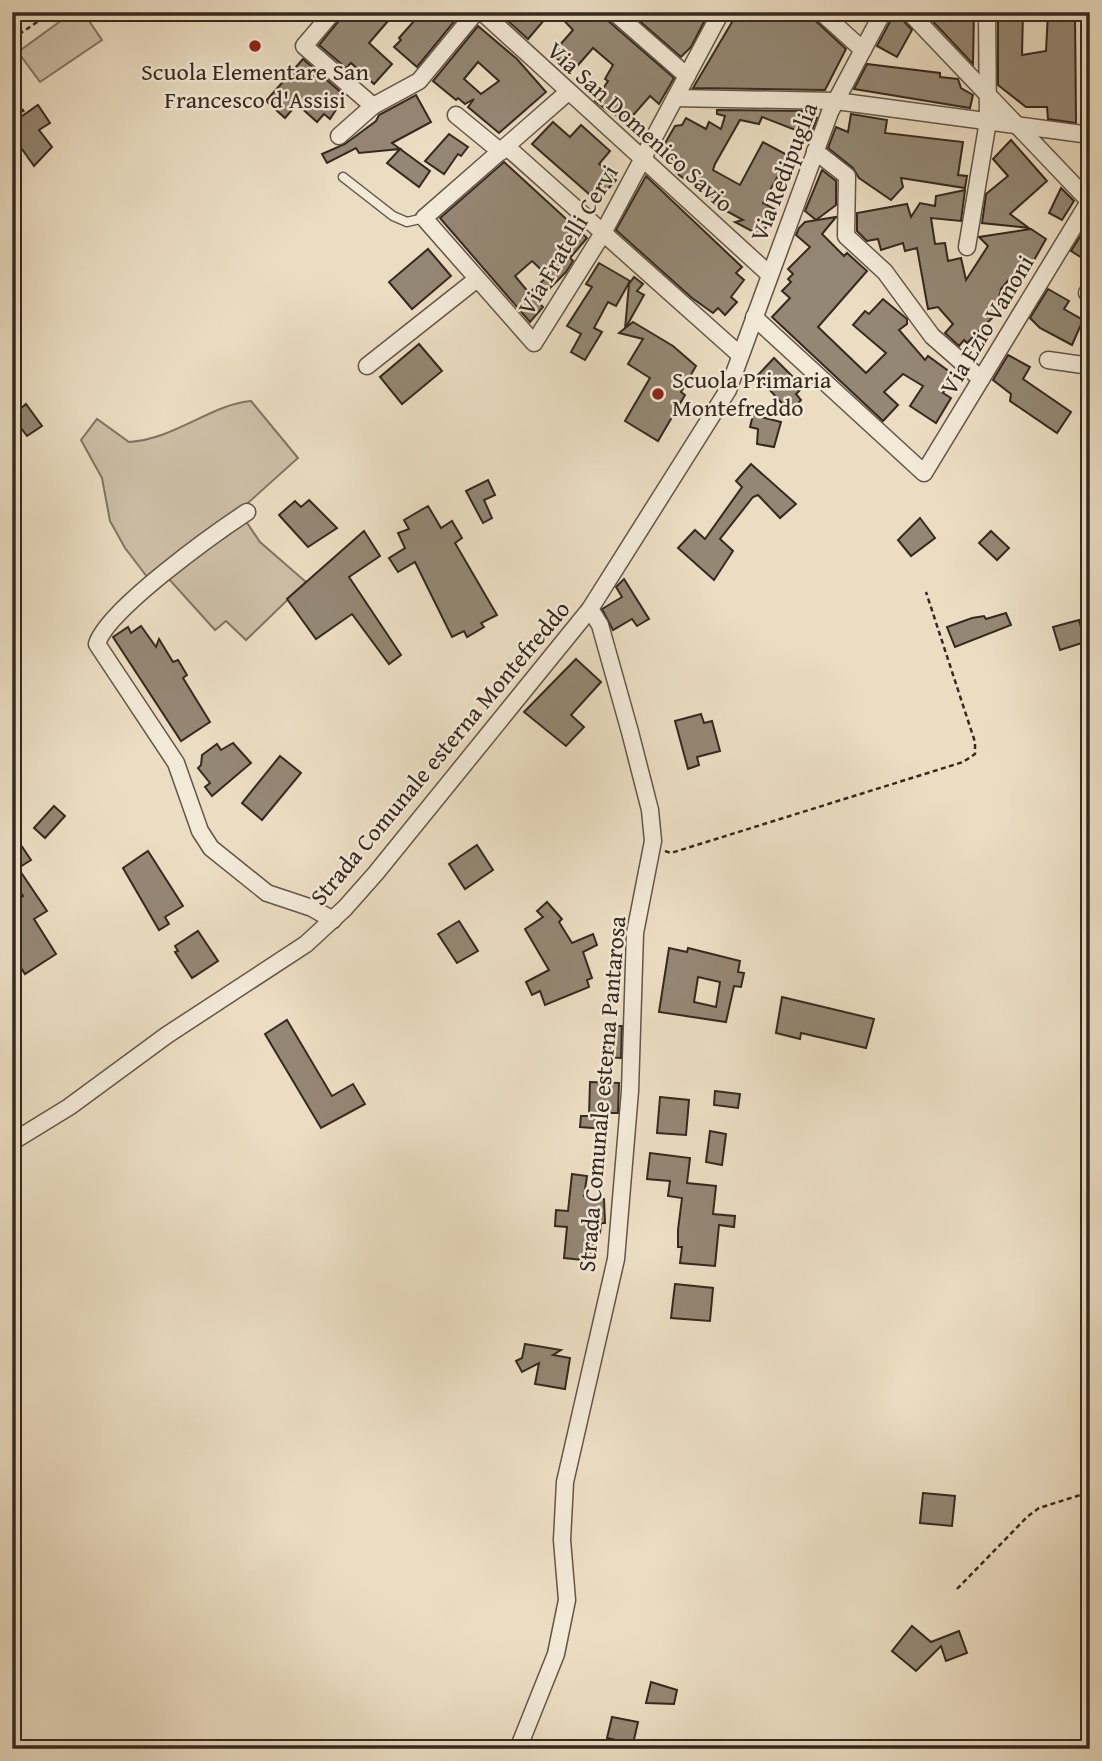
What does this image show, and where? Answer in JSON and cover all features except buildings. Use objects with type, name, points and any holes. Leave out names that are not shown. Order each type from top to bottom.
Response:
[{"type":"street","points":[[333,12],[303,46],[373,106]]},
{"type":"street","points":[[339,136],[373,106],[419,81],[476,12]]},
{"type":"street","name":"Via San Domenico Savio","points":[[482,12],[769,274]]},
{"type":"street","points":[[614,12],[687,76]]},
{"type":"street","points":[[821,12],[863,50]]},
{"type":"street","name":"Via Redipuglia","points":[[740,355],[836,101],[883,12]]},
{"type":"street","points":[[909,12],[1090,201]]},
{"type":"street","points":[[967,247],[989,121],[988,12]]},
{"type":"street","name":"Via Fratelli Cervi","points":[[477,279],[534,343],[603,233],[717,14]]},
{"type":"street","points":[[367,366],[477,279],[424,218],[568,92]]},
{"type":"street","points":[[675,98],[836,101],[1090,135]]},
{"type":"street","points":[[456,115],[504,150],[603,233],[740,355]]},
{"type":"street","points":[[815,152],[847,176],[846,236],[885,272],[932,336],[981,379]]},
{"type":"street","name":"Via Ezio Vanoni","points":[[754,317],[923,473],[1090,201]]},
{"type":"street","name":"Strada Comunale esterna Montefreddo","points":[[12,1142],[69,1107],[167,1035],[306,944],[332,920],[395,849],[590,609],[728,390],[740,355]]},
{"type":"street","points":[[1048,360],[1090,366]]},
{"type":"street","points":[[247,512],[209,536],[110,619],[97,644],[176,763],[200,831],[211,848],[267,893],[312,908],[332,920]]},
{"type":"street","name":"Strada Comunale esterna Pantarosa","points":[[518,1749],[556,1654],[567,1600],[562,1540],[565,1482],[616,1259],[630,1091],[635,933],[652,848],[650,810],[600,625],[590,609]]},
{"type":"lane","points":[[343,177],[393,216],[407,222],[424,218]]},
{"type":"path","points":[[12,39],[52,12]]},
{"type":"path","points":[[13,98],[24,112]]},
{"type":"path","points":[[652,848],[671,853],[963,762],[975,754],[975,742],[926,592]]},
{"type":"path","points":[[957,1589],[1028,1516],[1039,1508],[1090,1492]]},
{"type":"shaded area","points":[[73,12],[83,12],[102,40],[40,82],[18,52]]},
{"type":"shaded area","points":[[251,401],[298,458],[239,511],[260,542],[306,582],[246,640],[226,621],[215,630],[169,579],[151,582],[125,548],[110,521],[102,478],[81,440],[97,419],[129,442],[162,435],[222,408]]},
{"type":"place","name":"Scuola Elementare San Francesco d'Assisi","points":[[255,46]]},
{"type":"place","name":"Scuola Primaria Montefreddo","points":[[658,394]]}]
